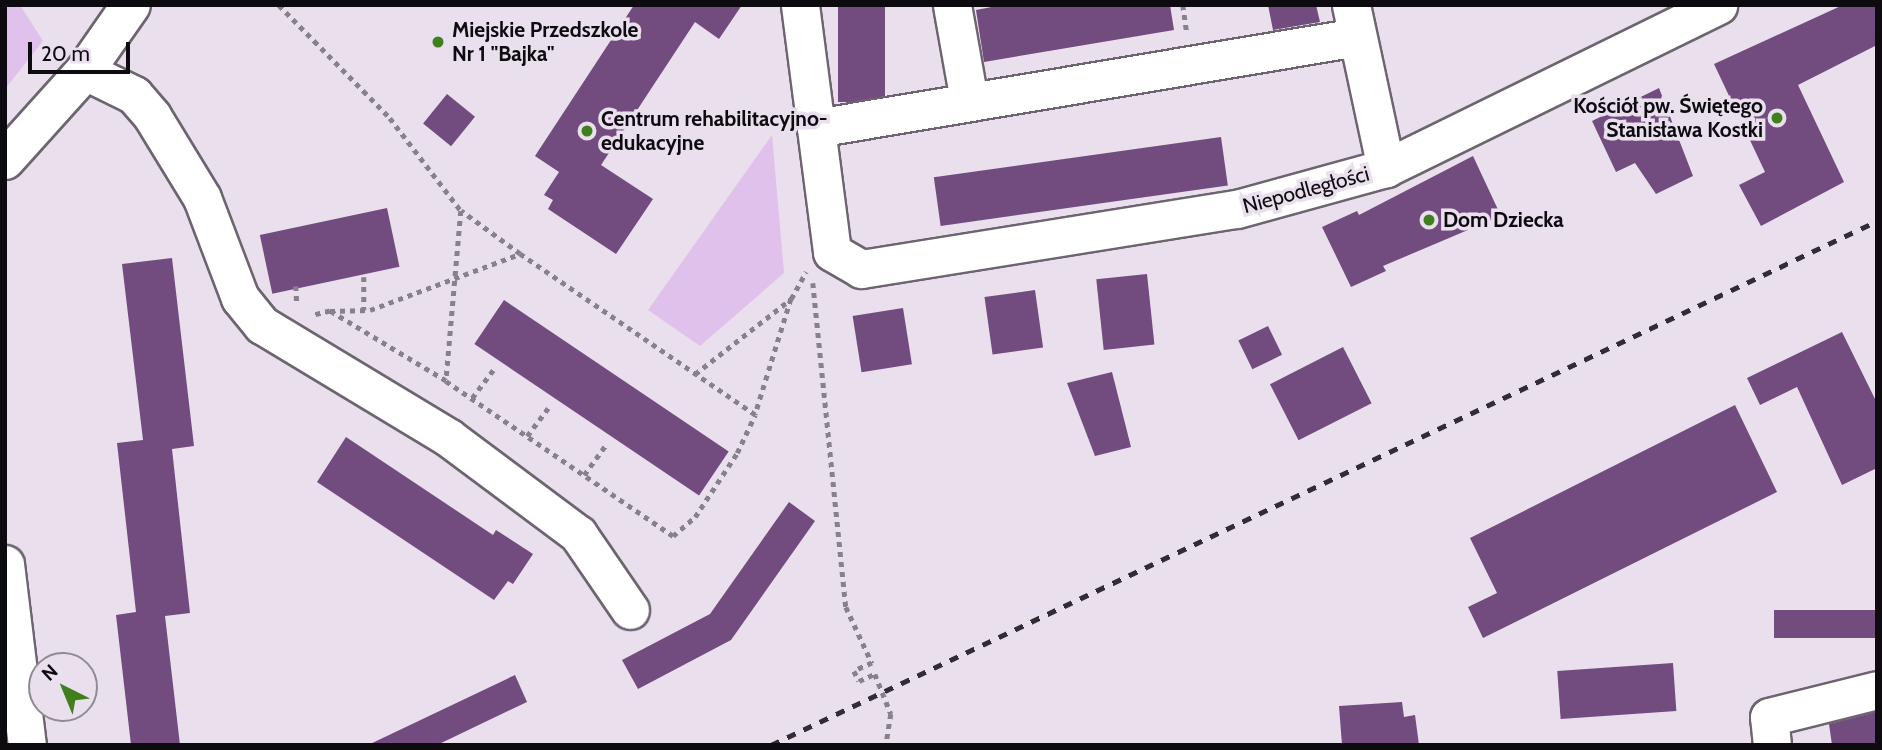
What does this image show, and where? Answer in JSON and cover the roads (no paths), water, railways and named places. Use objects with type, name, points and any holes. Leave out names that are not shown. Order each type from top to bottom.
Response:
[{"type":"main road","points":[[5,160],[85,71],[131,5]]},
{"type":"street","points":[[800,5],[816,128],[969,100],[1354,21],[1385,169]]},
{"type":"street","points":[[951,5],[969,100]]},
{"type":"street","name":"Niepodległości","points":[[816,128],[832,251],[861,268],[1237,209],[1385,169],[1718,5]]},
{"type":"street","points":[[85,71],[134,94],[152,116],[202,198],[240,298],[269,328],[449,438],[578,534],[630,610]]},
{"type":"street","points":[[5,564],[27,745]]},
{"type":"street","points":[[1772,745],[1769,716],[1877,690]]},
{"type":"railway","points":[[771,745],[1877,221]]},
{"type":"place","name":"Miejskie Przedszkole Nr 1 \"Bajka\"","points":[[438,42]]},
{"type":"place","name":"Kościół pw. Świętego Stanisława Kostki","points":[[1777,118]]},
{"type":"place","name":"Centrum rehabilitacyjno- edukacyjne","points":[[587,131]]},
{"type":"place","name":"Dom Dziecka","points":[[1429,220]]}]
